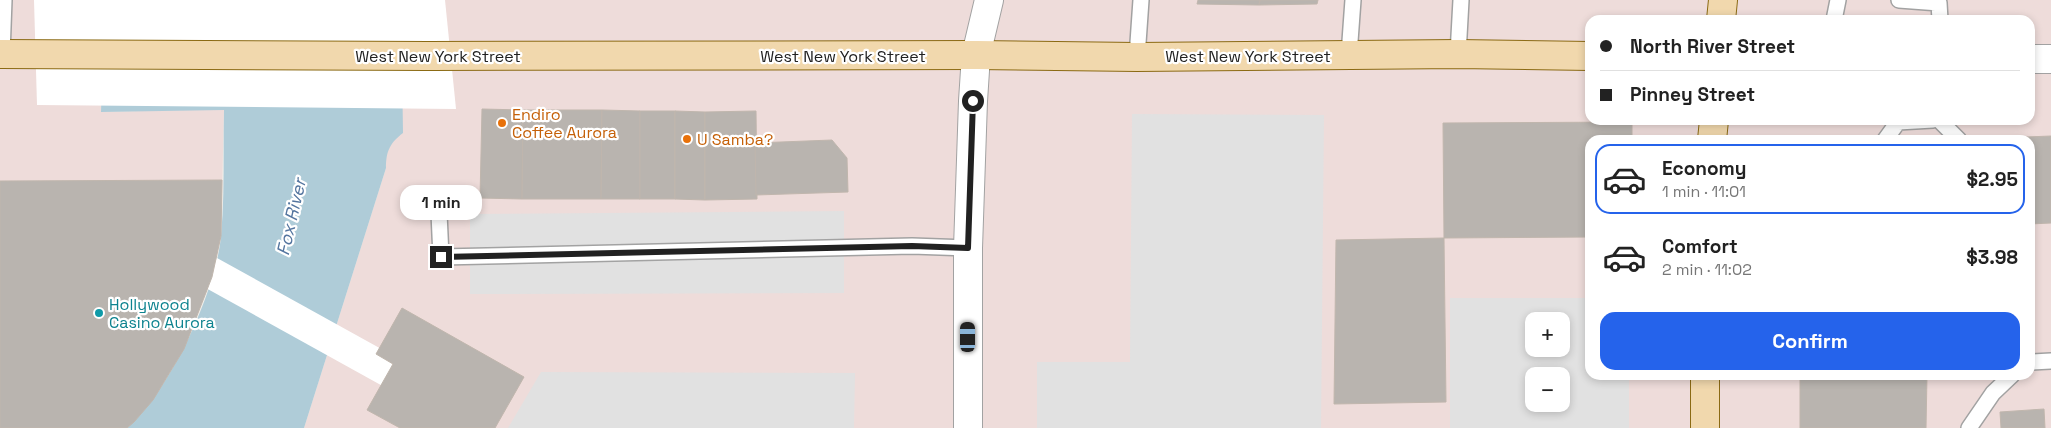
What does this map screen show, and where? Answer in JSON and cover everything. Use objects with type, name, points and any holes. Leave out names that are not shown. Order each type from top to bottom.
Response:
[{"type":"main road","points":[[1722,15],[1723,0]]},
{"type":"main road","name":"West New York Street","points":[[1,54],[428,56],[976,55],[1137,57],[1458,54],[1585,56]]},
{"type":"main road","points":[[1705,380],[1705,428]]},
{"type":"street","points":[[968,428],[968,248],[976,55],[988,0]]},
{"type":"street","points":[[2035,59],[2051,59]]},
{"type":"lane","points":[[1,54],[4,0]]},
{"type":"lane","points":[[1137,57],[1141,0]]},
{"type":"lane","points":[[1349,56],[1353,0]]},
{"type":"lane","points":[[1458,54],[1461,0]]},
{"type":"lane","points":[[1835,15],[1838,0]]},
{"type":"lane","points":[[1899,0],[1939,3],[1940,15]]},
{"type":"lane","points":[[1944,125],[1954,135]]},
{"type":"lane","points":[[439,213],[441,257],[912,246],[968,248]]},
{"type":"lane","points":[[2035,362],[2051,362]]},
{"type":"lane","points":[[1971,426],[1993,393],[2007,380]]},
{"type":"shaded area","name":"Hollywood Casino Aurora","points":[[0,0],[104,0],[101,112],[224,109],[221,236],[212,277],[184,349],[153,400],[127,428],[0,428]]},
{"type":"shaded area","points":[[401,0],[2051,0],[2051,428],[304,428],[386,168],[386,153],[393,141]]},
{"type":"shaded area","points":[[1132,114],[1324,115],[1321,428],[1037,428],[1037,362],[1130,362]]},
{"type":"shaded area","points":[[844,211],[844,293],[470,294],[470,214]]},
{"type":"shaded area","points":[[1450,298],[1585,298],[1585,380],[1629,380],[1629,428],[1450,428]]},
{"type":"shaded area","points":[[541,372],[855,373],[854,428],[508,428]]},
{"type":"water","name":"Fox River","points":[[104,0],[401,0],[403,133],[395,140],[388,152],[386,168],[304,428],[127,428],[159,390],[174,365],[188,339],[210,284],[221,236],[224,110],[101,112]]},
{"type":"pier","points":[[34,0],[445,0],[456,109],[37,105]]},
{"type":"pier","points":[[217,258],[403,361],[388,389],[204,287]]},
{"type":"building","points":[[1198,0],[1260,0],[1259,5],[1197,4]]},
{"type":"building","points":[[1260,0],[1318,0],[1317,4],[1259,5]]},
{"type":"building","points":[[482,109],[523,110],[522,199],[480,198]]},
{"type":"building","points":[[523,110],[602,110],[601,199],[522,199]]},
{"type":"building","points":[[602,110],[640,111],[640,199],[601,199]]},
{"type":"building","points":[[640,111],[675,111],[675,199],[640,199]]},
{"type":"building","points":[[675,111],[705,112],[705,200],[675,199]]},
{"type":"building","points":[[756,111],[757,199],[705,200],[705,112]]},
{"type":"building","points":[[1585,122],[1585,125],[1632,125],[1632,135],[1585,135],[1585,237],[1444,238],[1443,123]]},
{"type":"building","points":[[2051,136],[2051,223],[2035,224],[2035,137]]},
{"type":"building","points":[[832,140],[847,158],[848,192],[756,195],[755,143]]},
{"type":"building","name":"Hollywood Casino Aurora","points":[[222,180],[221,236],[212,277],[184,349],[153,400],[134,422],[127,428],[0,428],[0,181]]},
{"type":"building","points":[[1444,238],[1446,402],[1334,404],[1336,240]]},
{"type":"building","points":[[402,308],[524,377],[495,428],[400,428],[367,410],[393,364],[376,354]]},
{"type":"building","points":[[1800,380],[1927,380],[1926,428],[1800,428]]},
{"type":"building","points":[[2044,409],[2045,428],[2001,428],[2000,412]]},
{"type":"place","name":"Endiro Coffee Aurora","points":[[502,123]]},
{"type":"place","name":"U Samba?","points":[[687,139]]},
{"type":"place","name":"Hollywood Casino Aurora","points":[[99,313]]},
{"type":"route","points":[[441,257],[912,246],[968,248],[973,101]]}]
